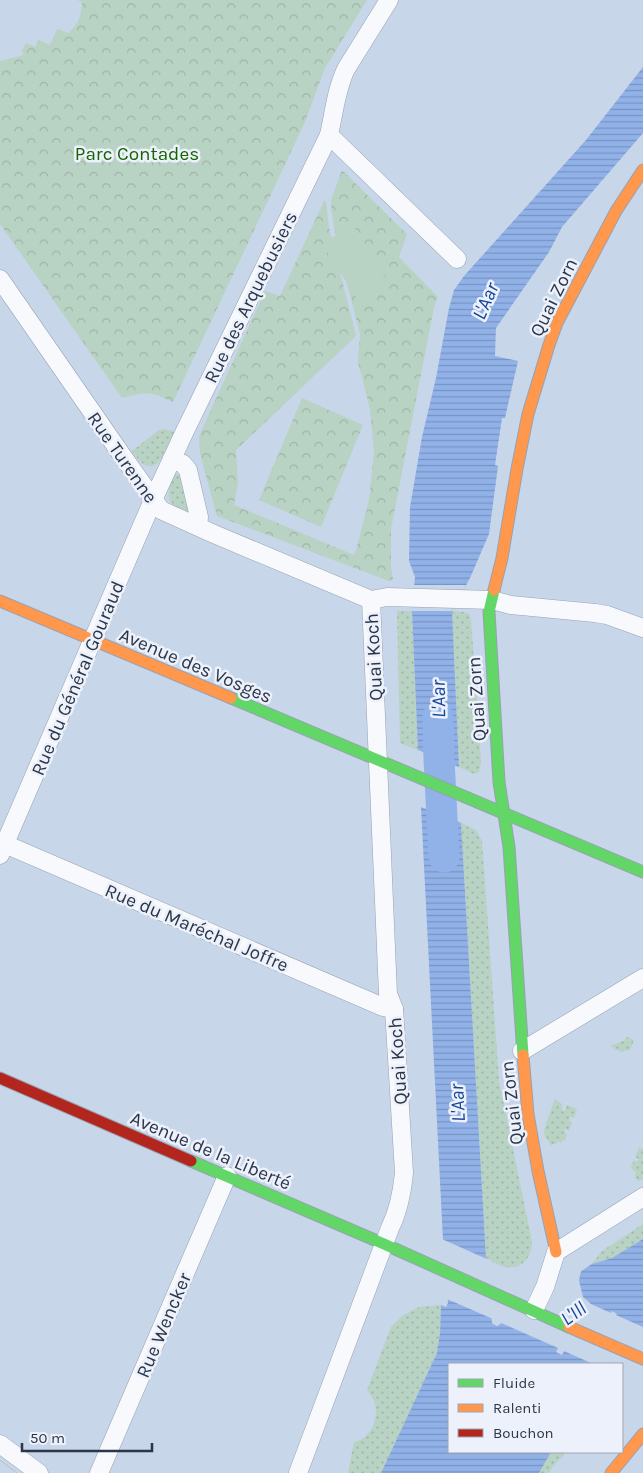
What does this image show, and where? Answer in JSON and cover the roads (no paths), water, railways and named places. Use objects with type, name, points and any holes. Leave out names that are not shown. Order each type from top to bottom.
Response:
[{"type":"street","name":"Rue des Arquebusiers","points":[[153,500],[329,135],[341,78],[389,0]]},
{"type":"street","points":[[329,135],[457,259]]},
{"type":"street","name":"Quai Zorn","points":[[554,1258],[530,1128],[522,1052],[509,847],[499,782],[489,612],[500,566],[527,422],[549,345],[557,323],[616,211],[643,170]]},
{"type":"street","name":"Rue Turenne","points":[[0,279],[161,510],[371,600],[387,597],[492,600],[511,605],[607,615],[643,628]]},
{"type":"street","points":[[172,459],[183,464],[188,470],[199,517],[198,526]]},
{"type":"street","name":"Rue du Général Gouraud","points":[[2,847],[153,500]]},
{"type":"street","name":"Quai Koch","points":[[298,1473],[384,1244],[396,1217],[402,1194],[404,1173],[394,1010],[388,994],[371,600]]},
{"type":"street","name":"Avenue des Vosges","points":[[0,601],[643,872]]},
{"type":"street","name":"Rue du Maréchal Joffre","points":[[2,847],[394,1010]]},
{"type":"street","points":[[522,1052],[643,978]]},
{"type":"street","name":"Avenue de la Liberté","points":[[0,1078],[384,1244],[643,1359]]},
{"type":"street","name":"Rue Wencker","points":[[99,1473],[227,1176]]},
{"type":"street","points":[[534,1310],[546,1287],[554,1258],[643,1197]]},
{"type":"street","points":[[612,1473],[643,1434]]},
{"type":"street","points":[[0,1444],[39,1473]]},
{"type":"street","points":[[612,1473],[635,1461]]},
{"type":"water","points":[[643,67],[643,133],[562,227],[549,252],[496,328],[495,356],[518,361],[505,418],[502,418],[495,465],[498,466],[489,534],[470,578],[452,611],[459,767],[418,750],[412,611],[415,577],[409,561],[410,507],[422,437],[436,378],[449,308],[454,290],[464,276],[586,140]]},
{"type":"water","name":"L'Ill","points":[[421,807],[461,823],[486,1258],[492,1323],[497,1326],[592,1264],[612,1258],[643,1239],[643,1338],[608,1363],[448,1363],[448,1453],[550,1453],[539,1473],[381,1473],[437,1353],[441,1305],[446,1307],[448,1303],[443,1240]]},
{"type":"waterway","name":"L'Aar","points":[[438,717],[444,857]]},
{"type":"tram line","points":[[0,1460],[17,1473]]},
{"type":"park label","name":"Parc Contades","points":[[137,153]]}]
